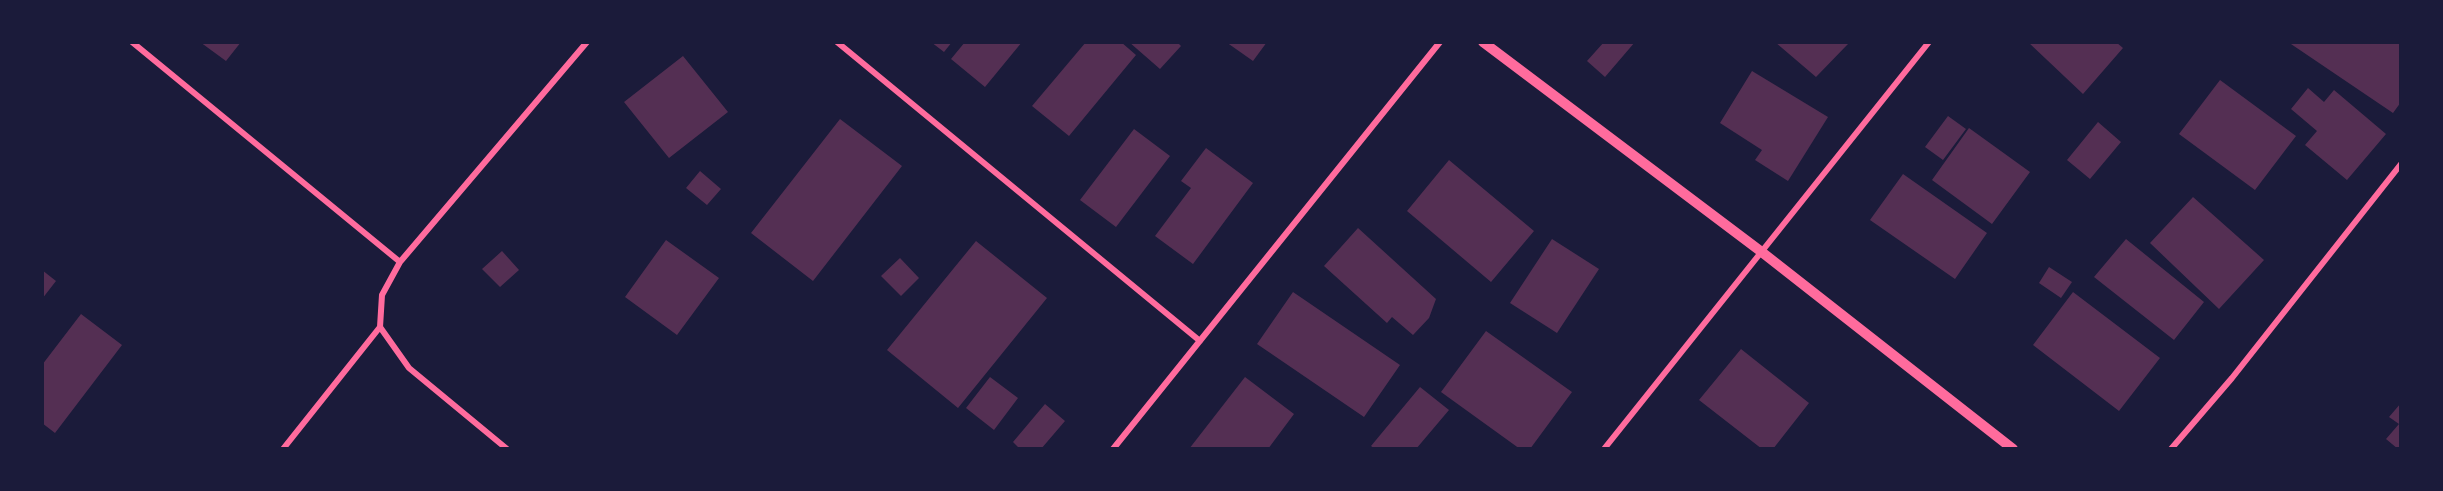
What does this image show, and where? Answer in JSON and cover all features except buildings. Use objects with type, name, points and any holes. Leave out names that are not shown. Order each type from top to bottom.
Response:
[{"type":"street","points":[[132,42],[400,262]]},
{"type":"street","points":[[283,449],[380,327],[382,295],[400,262],[587,42]]},
{"type":"street","points":[[837,42],[1200,341]]},
{"type":"street","points":[[1113,449],[1440,42]]},
{"type":"street","points":[[1483,42],[1763,253],[2013,449]]},
{"type":"street","points":[[1604,449],[1763,253],[1929,42]]},
{"type":"street","points":[[2171,449],[2232,378],[2401,164]]},
{"type":"street","points":[[380,327],[409,368],[507,449]]}]
